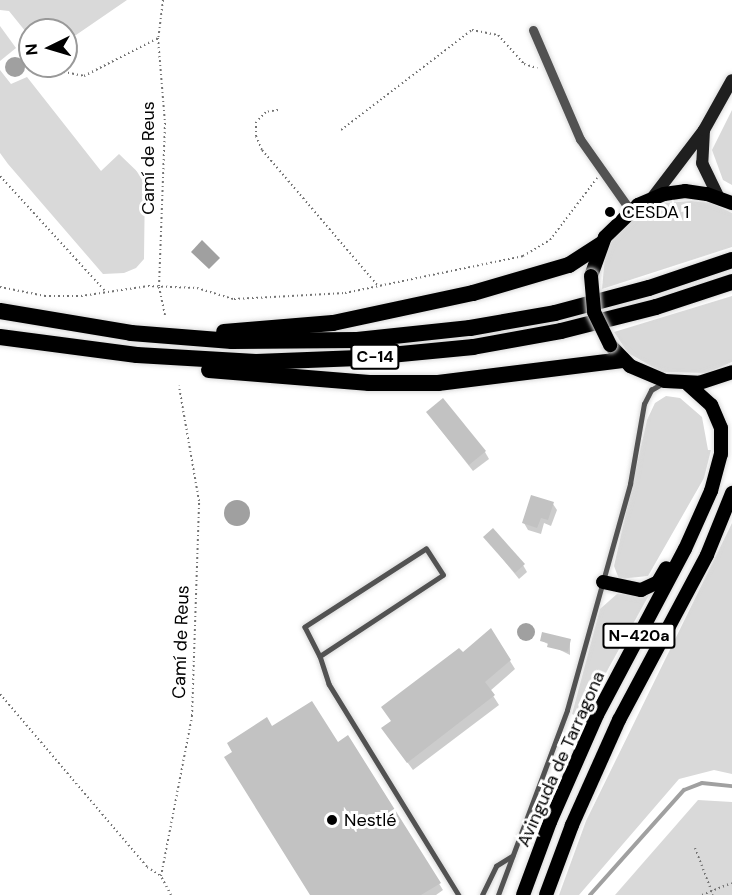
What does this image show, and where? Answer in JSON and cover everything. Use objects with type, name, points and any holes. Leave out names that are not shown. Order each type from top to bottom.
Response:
[{"type":"highway","points":[[207,338],[222,332],[333,323],[473,292],[569,265],[600,245]]},
{"type":"highway","name":"C-14","points":[[0,311],[131,333],[260,342],[357,340],[470,328],[555,313],[650,288],[732,260]]},
{"type":"highway","name":"C-14","points":[[5,338],[137,355],[232,360],[359,358],[474,347],[561,331],[656,307],[732,282]]},
{"type":"highway","points":[[5,338],[34,350],[136,364],[369,383],[438,383],[513,376],[623,360]]},
{"type":"main road","points":[[653,197],[704,130],[732,80]]},
{"type":"main road","points":[[704,130],[702,163],[718,196]]},
{"type":"main road","points":[[732,203],[718,196],[686,191],[653,197],[630,210],[600,245],[591,276],[594,312],[610,345],[623,360],[665,381],[688,384],[732,372]]},
{"type":"main road","name":"Avinguda de Tarragona","points":[[523,895],[550,822],[597,715],[685,549],[711,491],[722,454],[721,428],[711,405],[688,384]]},
{"type":"main road","points":[[603,582],[641,590],[658,582],[711,491]]},
{"type":"main road","name":"Avinguda de Tarragona","points":[[546,895],[572,825],[619,720],[707,555],[732,493]]},
{"type":"street","points":[[533,30],[580,139],[630,210]]},
{"type":"lane","points":[[498,895],[567,710],[630,484],[644,404],[651,390],[665,381]]},
{"type":"lane","points":[[320,656],[443,575],[426,549],[305,627],[320,656],[329,684],[459,895]]},
{"type":"lane","points":[[482,895],[496,866],[512,856]]},
{"type":"path","name":"Camí de Reus","points":[[163,0],[158,38],[165,123],[159,287],[165,315]]},
{"type":"path","points":[[340,130],[472,30],[498,35],[524,64],[552,72]]},
{"type":"path","points":[[78,75],[84,76],[158,38]]},
{"type":"path","points":[[278,110],[266,112],[256,122],[256,136],[262,150],[378,286]]},
{"type":"path","points":[[0,287],[45,296],[81,296],[105,291],[159,287],[197,288],[234,299],[345,293],[523,256],[550,240],[602,172]]},
{"type":"path","points":[[0,176],[105,291]]},
{"type":"path","name":"Camí de Reus","points":[[161,876],[192,716],[199,501],[179,387]]},
{"type":"path","points":[[0,694],[147,867],[161,876],[171,895]]},
{"type":"path","points":[[695,848],[712,895]]},
{"type":"path","points":[[702,895],[732,883]]},
{"type":"shaded area","points":[[0,0],[127,0],[78,34],[78,18],[18,18],[18,22],[9,11],[0,10]]},
{"type":"shaded area","points":[[0,26],[16,48],[0,61]]},
{"type":"shaded area","points":[[18,58],[18,76],[15,77],[8,74],[5,67],[8,60]]},
{"type":"shaded area","points":[[0,70],[11,84],[28,78],[101,171],[119,154],[145,179],[144,259],[136,268],[124,273],[103,274],[0,153]]},
{"type":"shaded area","points":[[732,110],[732,185],[723,180],[712,150]]},
{"type":"shaded area","points":[[691,201],[711,203],[732,213],[732,247],[602,289],[605,256],[613,238],[627,224],[666,203]]},
{"type":"shaded area","points":[[202,240],[220,258],[209,269],[191,252]]},
{"type":"shaded area","points":[[732,296],[732,362],[707,373],[662,372],[628,353],[614,332]]},
{"type":"shaded area","points":[[666,396],[680,398],[702,417],[708,450],[711,450],[704,478],[648,576],[619,579],[614,566],[647,420],[655,403]]},
{"type":"shaded area","points":[[237,500],[246,504],[250,513],[246,522],[237,526],[228,522],[224,513],[228,504]]},
{"type":"shaded area","points":[[732,523],[732,774],[714,770],[679,779],[579,895],[559,895],[586,821]]},
{"type":"shaded area","points":[[617,594],[649,595],[581,718],[572,714],[600,609]]},
{"type":"shaded area","points":[[522,623],[530,623],[535,628],[533,639],[522,641],[517,636],[517,628]]},
{"type":"shaded area","points":[[698,800],[732,802],[732,895],[615,895]]},
{"type":"building","points":[[443,398],[486,451],[469,465],[426,412]]},
{"type":"building","points":[[531,495],[554,502],[548,520],[541,518],[537,528],[522,523]]},
{"type":"building","points":[[493,528],[525,564],[515,573],[483,537]]},
{"type":"building","points":[[491,628],[511,660],[485,682],[495,695],[407,763],[381,728],[391,721],[381,707],[459,648],[463,652]]},
{"type":"building","points":[[542,632],[571,639],[568,652],[547,647],[548,643],[540,641]]},
{"type":"building","name":"Nestlé","points":[[312,701],[338,742],[348,735],[441,883],[421,895],[310,895],[224,757],[232,752],[227,743],[267,717],[272,726]]},
{"type":"waterway","points":[[590,895],[684,790],[702,783],[732,786]]},
{"type":"place","name":"CESDA 1","points":[[610,212]]},
{"type":"place","name":"Nestlé","points":[[332,820]]}]
